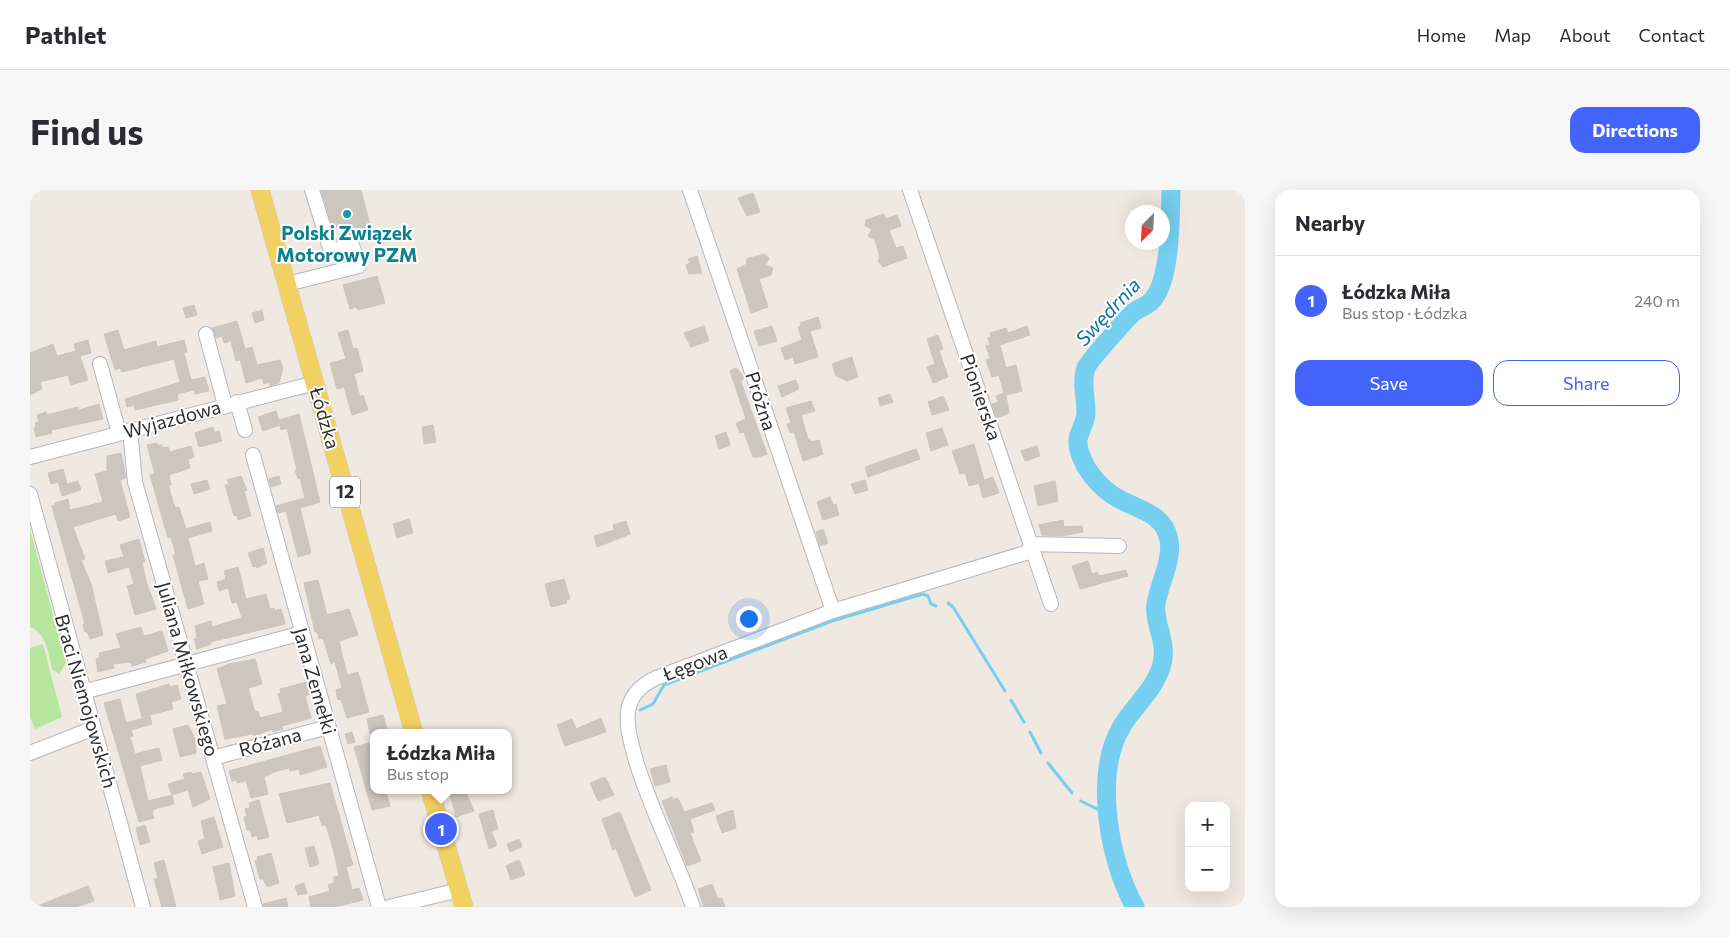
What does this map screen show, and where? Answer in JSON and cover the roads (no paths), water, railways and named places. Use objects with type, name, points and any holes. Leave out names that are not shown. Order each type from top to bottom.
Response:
[{"type":"main road","name":"Łódzka","points":[[260,190],[413,729]]},
{"type":"main road","points":[[431,794],[464,907]]},
{"type":"street","points":[[287,284],[359,266],[352,245],[331,251],[312,190]]},
{"type":"street","name":"Próżna","points":[[690,190],[833,612]]},
{"type":"street","name":"Pionierska","points":[[910,190],[1051,604]]},
{"type":"street","points":[[206,334],[231,404],[245,430]]},
{"type":"street","name":"Juliana Miłkowskiego","points":[[100,364],[124,431],[135,482],[254,907]]},
{"type":"street","name":"Wyjazdowa","points":[[30,457],[124,431],[315,383]]},
{"type":"street","name":"Jana Zemełki","points":[[253,455],[379,907]]},
{"type":"street","name":"Braci Niemojowskich","points":[[30,494],[83,692],[144,907]]},
{"type":"street","name":"Łęgowa","points":[[693,907],[646,793],[634,752],[628,725],[628,710],[636,691],[656,678],[833,612],[1031,548],[1119,546]]},
{"type":"street","points":[[83,692],[302,632]]},
{"type":"street","name":"Różana","points":[[213,758],[328,727]]},
{"type":"street","points":[[30,753],[94,728]]},
{"type":"street","points":[[389,907],[459,890]]},
{"type":"waterway","name":"Swędrnia","points":[[1135,907],[1118,866],[1112,842],[1108,817],[1108,768],[1113,746],[1122,726],[1150,689],[1162,664],[1163,648],[1156,604],[1170,548],[1166,530],[1161,522],[1146,511],[1119,499],[1097,482],[1083,461],[1078,440],[1086,416],[1084,384],[1088,364],[1130,316],[1148,304],[1160,288],[1167,261],[1171,190]]},
{"type":"waterway","points":[[640,710],[653,704],[664,685],[832,621],[923,594],[928,596],[931,604],[936,606]]},
{"type":"waterway","points":[[948,603],[953,607],[1005,691]]},
{"type":"waterway","points":[[1011,700],[1024,722]]},
{"type":"waterway","points":[[1030,732],[1041,753]]},
{"type":"waterway","points":[[1048,763],[1072,793]]},
{"type":"waterway","points":[[1081,801],[1105,813]]},
{"type":"place","name":"Polski Związek Motorowy PZM","points":[[347,214]]},
{"type":"place","name":"Łódzka Miła","points":[[441,829]]}]
